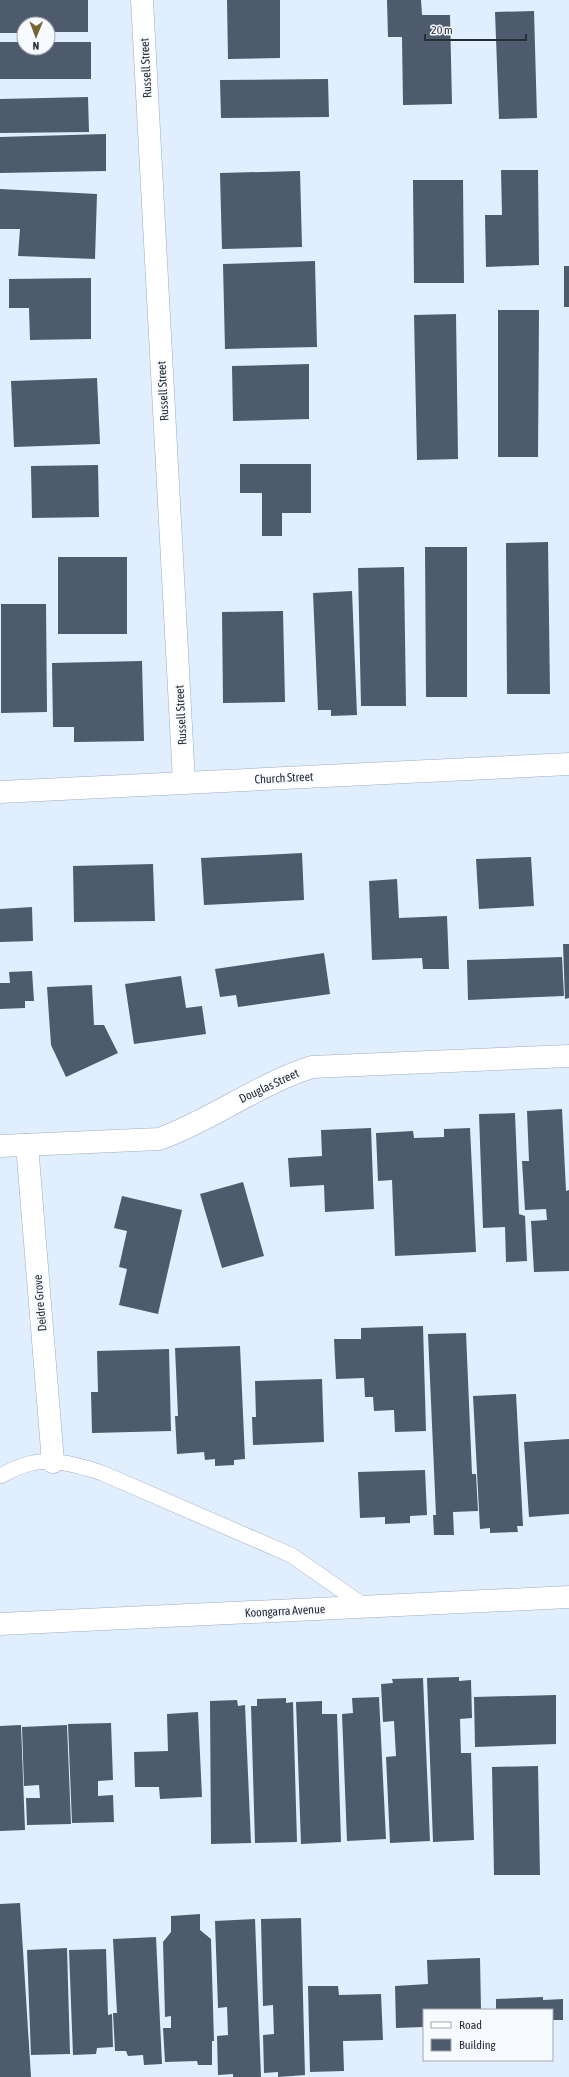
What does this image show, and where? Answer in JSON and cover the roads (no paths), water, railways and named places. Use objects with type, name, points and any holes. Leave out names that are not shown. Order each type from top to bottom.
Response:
[{"type":"street","name":"Russell Street","points":[[142,0],[184,782]]},
{"type":"street","name":"Church Street","points":[[0,792],[569,764]]},
{"type":"street","name":"Douglas Street","points":[[0,1146],[159,1139],[178,1132],[287,1075],[312,1067],[569,1056]]},
{"type":"street","name":"Deidre Grove","points":[[27,1145],[53,1462]]},
{"type":"street","name":"Koongarra Avenue","points":[[0,1624],[569,1597]]},
{"type":"lane","points":[[0,1476],[32,1463],[53,1462],[78,1466],[102,1473],[291,1555],[366,1607]]}]
